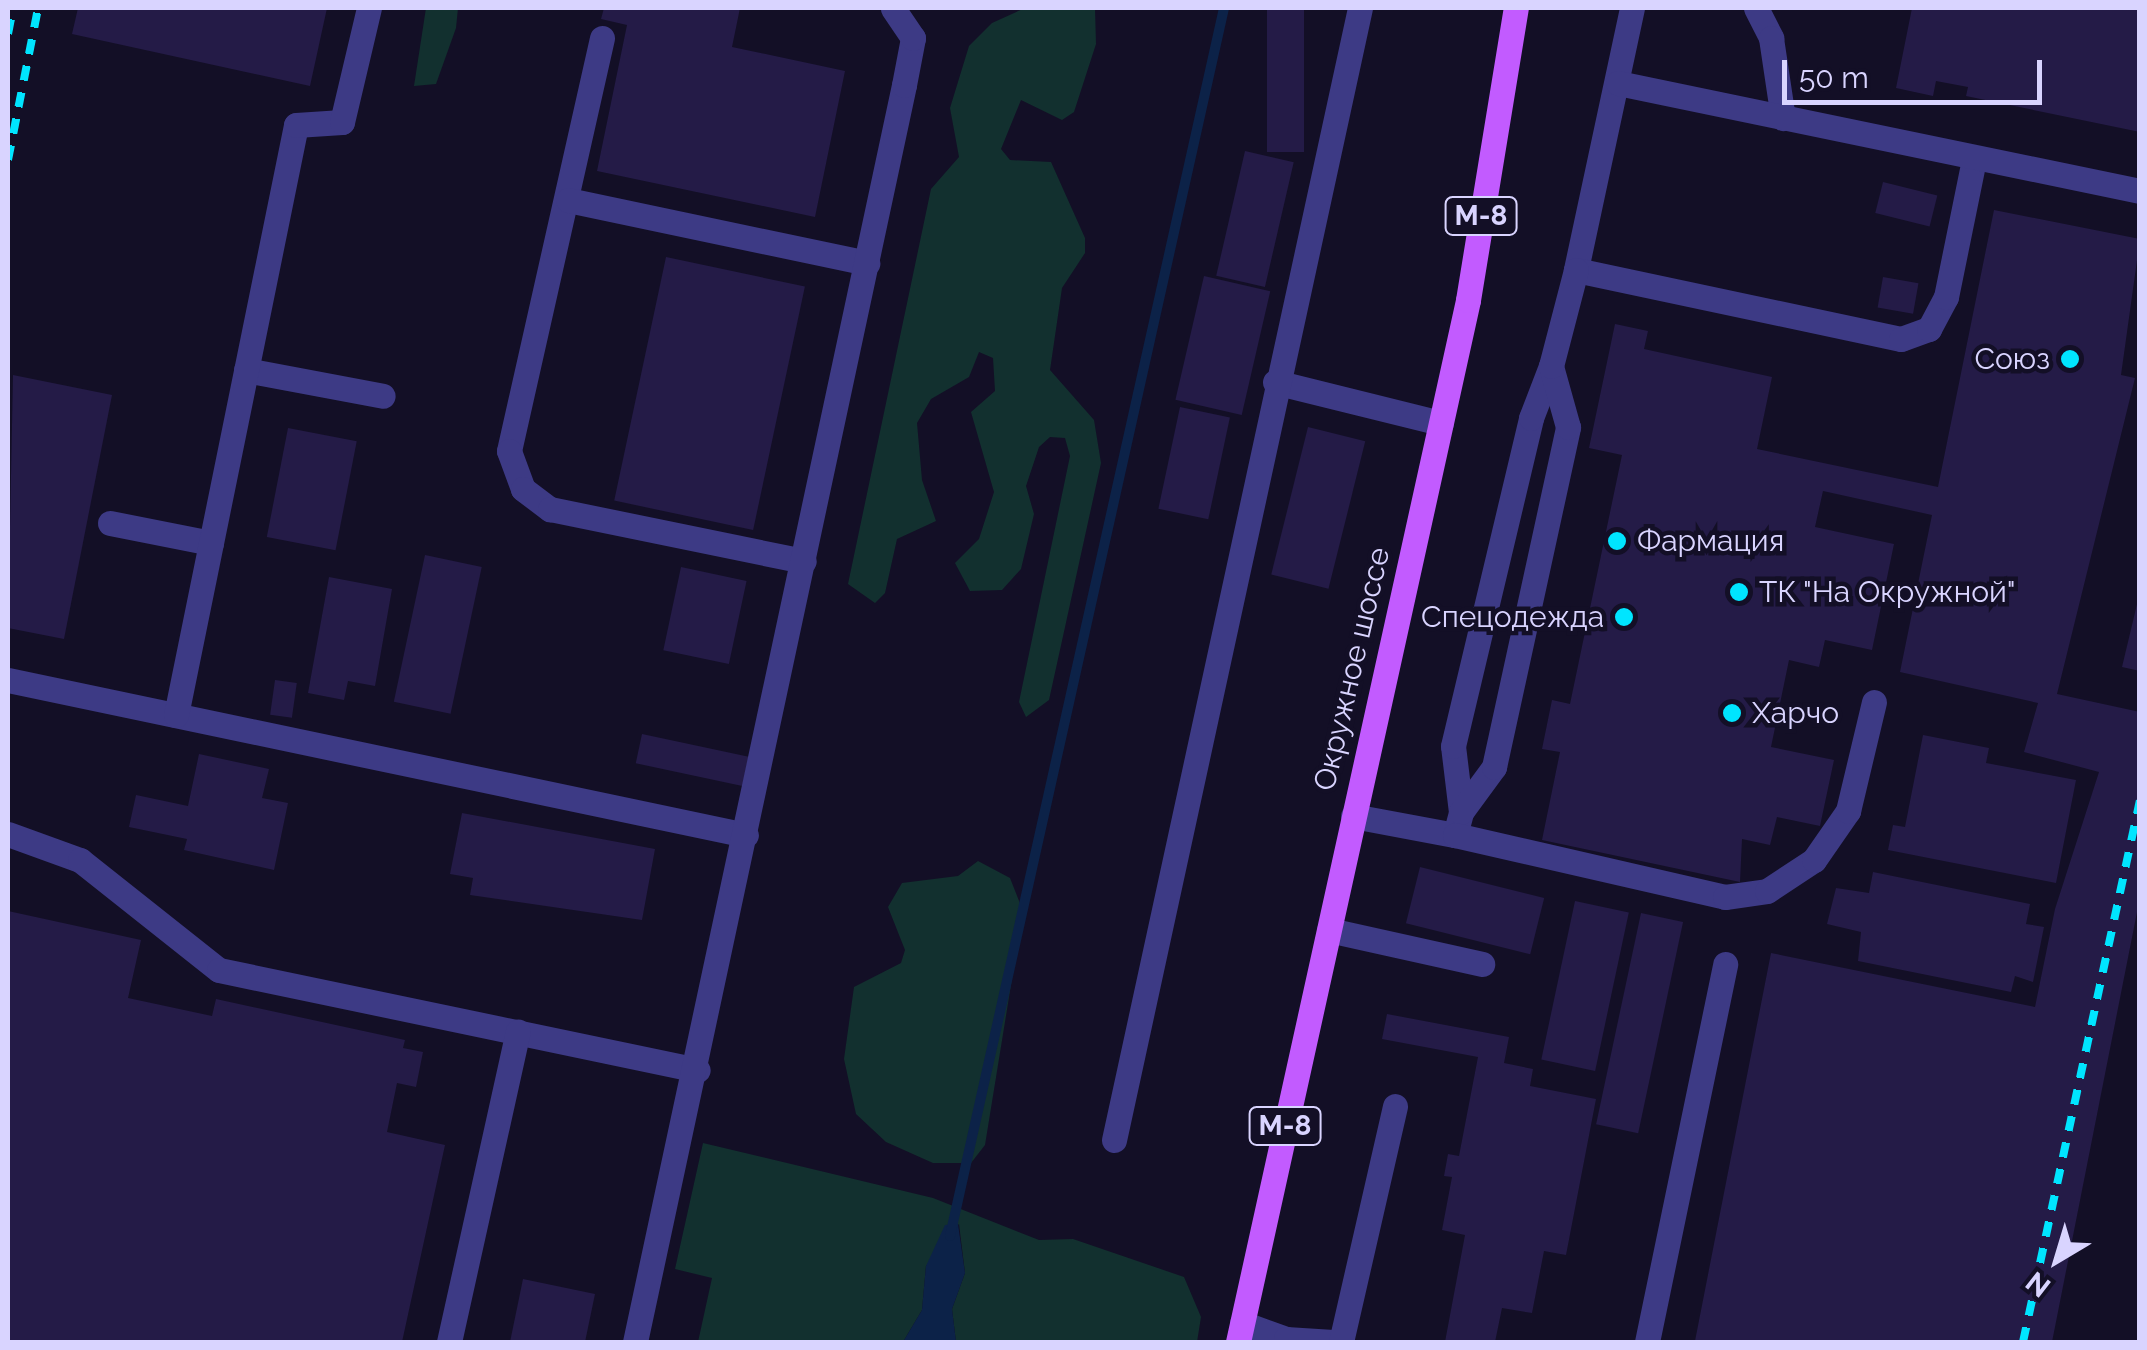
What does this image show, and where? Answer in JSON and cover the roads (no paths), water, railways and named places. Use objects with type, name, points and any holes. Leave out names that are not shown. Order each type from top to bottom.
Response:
[{"type":"main road","name":"Окружное шоссе","points":[[1240,1333],[1440,423],[1516,8]]},
{"type":"street","points":[[176,715],[296,125],[342,122],[370,8]]},
{"type":"street","points":[[636,1342],[698,1070],[913,38],[893,8]]},
{"type":"street","points":[[1114,1140],[1275,382],[1360,8]]},
{"type":"street","points":[[1458,823],[1453,746],[1531,418],[1551,366],[1576,270],[1632,8]]},
{"type":"street","points":[[1756,8],[1770,38],[1784,118]]},
{"type":"street","points":[[602,38],[509,451],[524,489],[550,508],[804,561]]},
{"type":"street","points":[[1618,83],[2140,191]]},
{"type":"street","points":[[1576,270],[1901,339],[1928,329],[1946,297],[1974,159]]},
{"type":"street","points":[[568,200],[866,263]]},
{"type":"street","points":[[1458,823],[1494,767],[1568,427],[1551,366]]},
{"type":"street","points":[[246,370],[383,396]]},
{"type":"street","points":[[1275,382],[1440,423]]},
{"type":"street","points":[[110,523],[211,543]]},
{"type":"street","points":[[8,680],[746,835]]},
{"type":"street","points":[[1353,816],[1458,823],[1725,897],[1767,891],[1814,860],[1848,811],[1874,702]]},
{"type":"street","points":[[8,834],[80,860],[219,970],[698,1070]]},
{"type":"street","points":[[1329,930],[1482,964]]},
{"type":"street","points":[[1647,1342],[1725,964]]},
{"type":"street","points":[[449,1342],[518,1032]]},
{"type":"street","points":[[1341,1342],[1395,1106]]},
{"type":"street","points":[[1240,1333],[1333,1342]]},
{"type":"water","points":[[958,1224],[965,1273],[952,1309],[956,1342],[903,1342],[922,1310],[926,1266],[945,1225]]},
{"type":"waterway","points":[[950,1236],[1224,8]]},
{"type":"railway","points":[[8,34],[13,8]]},
{"type":"railway","points":[[8,160],[38,8]]},
{"type":"railway","points":[[2023,1342],[2140,800]]},
{"type":"place","name":"Союз","points":[[2070,359]]},
{"type":"place","name":"Фармация","points":[[1617,541]]},
{"type":"place","name":"ТК \"На Окружной\"","points":[[1739,592]]},
{"type":"place","name":"Спецодежда","points":[[1624,617]]},
{"type":"place","name":"Харчо","points":[[1732,713]]}]
